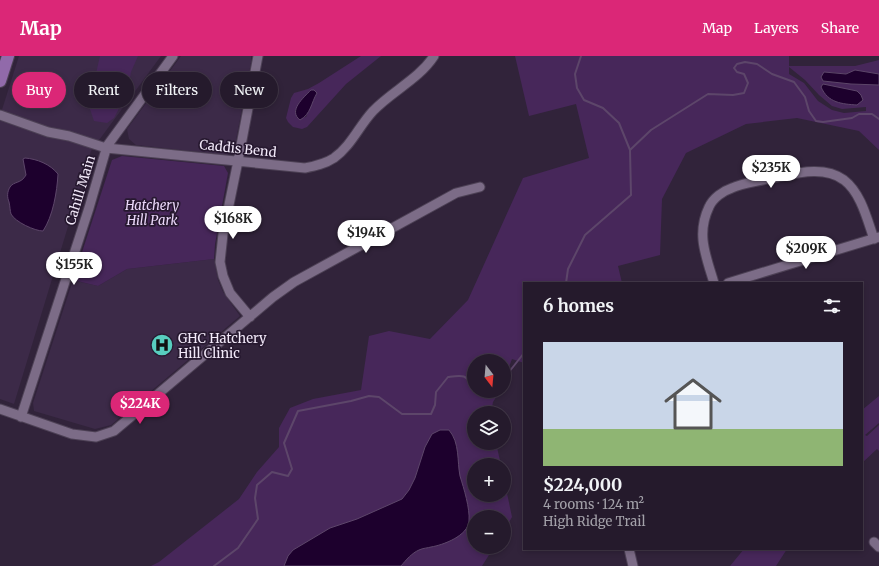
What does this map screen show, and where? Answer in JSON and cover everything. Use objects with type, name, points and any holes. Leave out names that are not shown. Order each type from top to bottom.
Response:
[{"type":"main road","points":[[0,81],[8,56]]},
{"type":"street","name":"Cahill Main","points":[[21,417],[89,208],[106,148],[173,56]]},
{"type":"street","points":[[250,317],[230,293],[223,276],[220,262],[223,234],[258,56]]},
{"type":"street","name":"Caddis Bend","points":[[0,116],[48,132],[69,136],[106,148],[238,160],[305,168],[328,161],[347,146],[373,111],[419,74],[434,56]]},
{"type":"street","points":[[714,282],[702,238],[705,218],[713,201],[725,191],[738,186],[806,172],[830,174],[843,179],[851,186],[860,201],[876,238],[731,282]]},
{"type":"street","points":[[0,410],[81,436],[96,437],[114,431],[273,297],[294,282],[456,193],[480,187]]},
{"type":"street","points":[[629,550],[632,566]]},
{"type":"shaded area","points":[[19,56],[161,56],[149,72],[142,72],[142,82],[134,93],[134,72],[74,72],[74,108],[123,108],[91,151],[14,404],[0,399],[0,116],[12,78],[12,108],[66,108],[66,72],[14,72]]},
{"type":"shaded area","points":[[181,56],[251,56],[249,72],[220,72],[220,108],[242,108],[234,150],[227,155],[136,145],[129,139],[127,129],[143,108],[212,108],[212,72],[169,72]]},
{"type":"shaded area","points":[[855,70],[879,74],[879,85],[823,81],[821,77],[824,72],[846,74]]},
{"type":"shaded area","points":[[823,84],[857,91],[863,100],[857,105],[836,102],[824,92],[821,87]]},
{"type":"shaded area","points":[[311,90],[314,90],[317,93],[309,111],[304,118],[300,120],[297,116],[296,109]]},
{"type":"shaded area","points":[[25,158],[43,163],[51,167],[58,174],[54,204],[43,231],[30,228],[21,223],[11,214],[8,191],[12,185],[22,180],[26,175],[23,159]]},
{"type":"shaded area","points":[[214,259],[218,280],[223,292],[240,316],[111,425],[95,429],[34,411],[33,403],[73,280],[98,286],[127,269]]},
{"type":"shaded area","points":[[440,430],[449,430],[453,435],[457,446],[460,476],[468,510],[467,510],[467,527],[460,535],[448,542],[416,551],[401,566],[284,566],[288,556],[293,550],[330,528],[357,519],[402,499],[409,490],[415,478],[425,447],[432,434]]},
{"type":"green space","points":[[100,56],[138,56],[131,72],[96,72]]},
{"type":"green space","points":[[361,56],[381,56],[346,84],[307,127],[302,129],[293,127],[286,118],[291,98],[294,93],[308,89]],"holes":[[[312,101],[306,117],[297,118],[295,110]]]},
{"type":"green space","points":[[515,56],[789,56],[789,66],[855,66],[879,60],[879,74],[855,70],[846,74],[830,72],[821,77],[823,81],[879,85],[879,150],[859,131],[797,118],[746,124],[686,153],[662,199],[660,255],[618,266],[622,282],[523,282],[523,363],[512,359],[511,362],[511,354],[467,354],[467,398],[496,398],[492,406],[467,406],[467,450],[498,450],[499,458],[467,458],[467,502],[509,502],[511,510],[467,510],[467,554],[490,554],[482,566],[151,566],[159,562],[239,499],[257,472],[279,447],[279,428],[290,408],[313,399],[361,390],[369,336],[389,331],[430,339],[468,300],[523,178],[589,158],[576,104],[529,116]],"holes":[[[789,67],[832,106],[842,109],[866,107],[866,111],[844,113],[832,110],[818,101],[804,83],[789,74]]]},
{"type":"green space","points":[[119,108],[114,118],[107,123],[94,121],[90,109]]},
{"type":"green space","name":"Hatchery Hill Park","points":[[122,156],[224,166],[228,173],[215,244],[214,259],[127,269],[98,286],[73,280],[112,160]]},
{"type":"green space","points":[[879,396],[879,423],[865,435],[867,436],[879,425],[879,451],[877,449],[863,462],[863,409]]},
{"type":"green space","points":[[743,550],[786,550],[776,566],[730,566]]},
{"type":"waterway","points":[[566,282],[568,269],[585,235],[631,195],[630,150],[619,123],[603,108],[584,100],[577,88],[575,74],[581,56]]},
{"type":"waterway","points":[[630,150],[651,130],[708,94],[733,95],[744,93],[748,83],[744,74],[737,72],[734,68],[737,64],[745,62],[757,64],[772,74],[794,82],[805,97],[809,111],[816,121],[823,122],[852,118],[859,114],[872,114],[879,119]]},
{"type":"waterway","points":[[511,369],[523,354]]},
{"type":"waterway","points":[[214,566],[238,548],[258,519],[255,498],[257,485],[272,472],[288,476],[292,469],[284,443],[298,411],[369,396],[379,397],[402,414],[431,414],[435,405],[436,392],[448,377],[463,376],[467,379]]},
{"type":"place","name":"GHC Hatchery Hill Clinic","points":[[162,345]]}]
